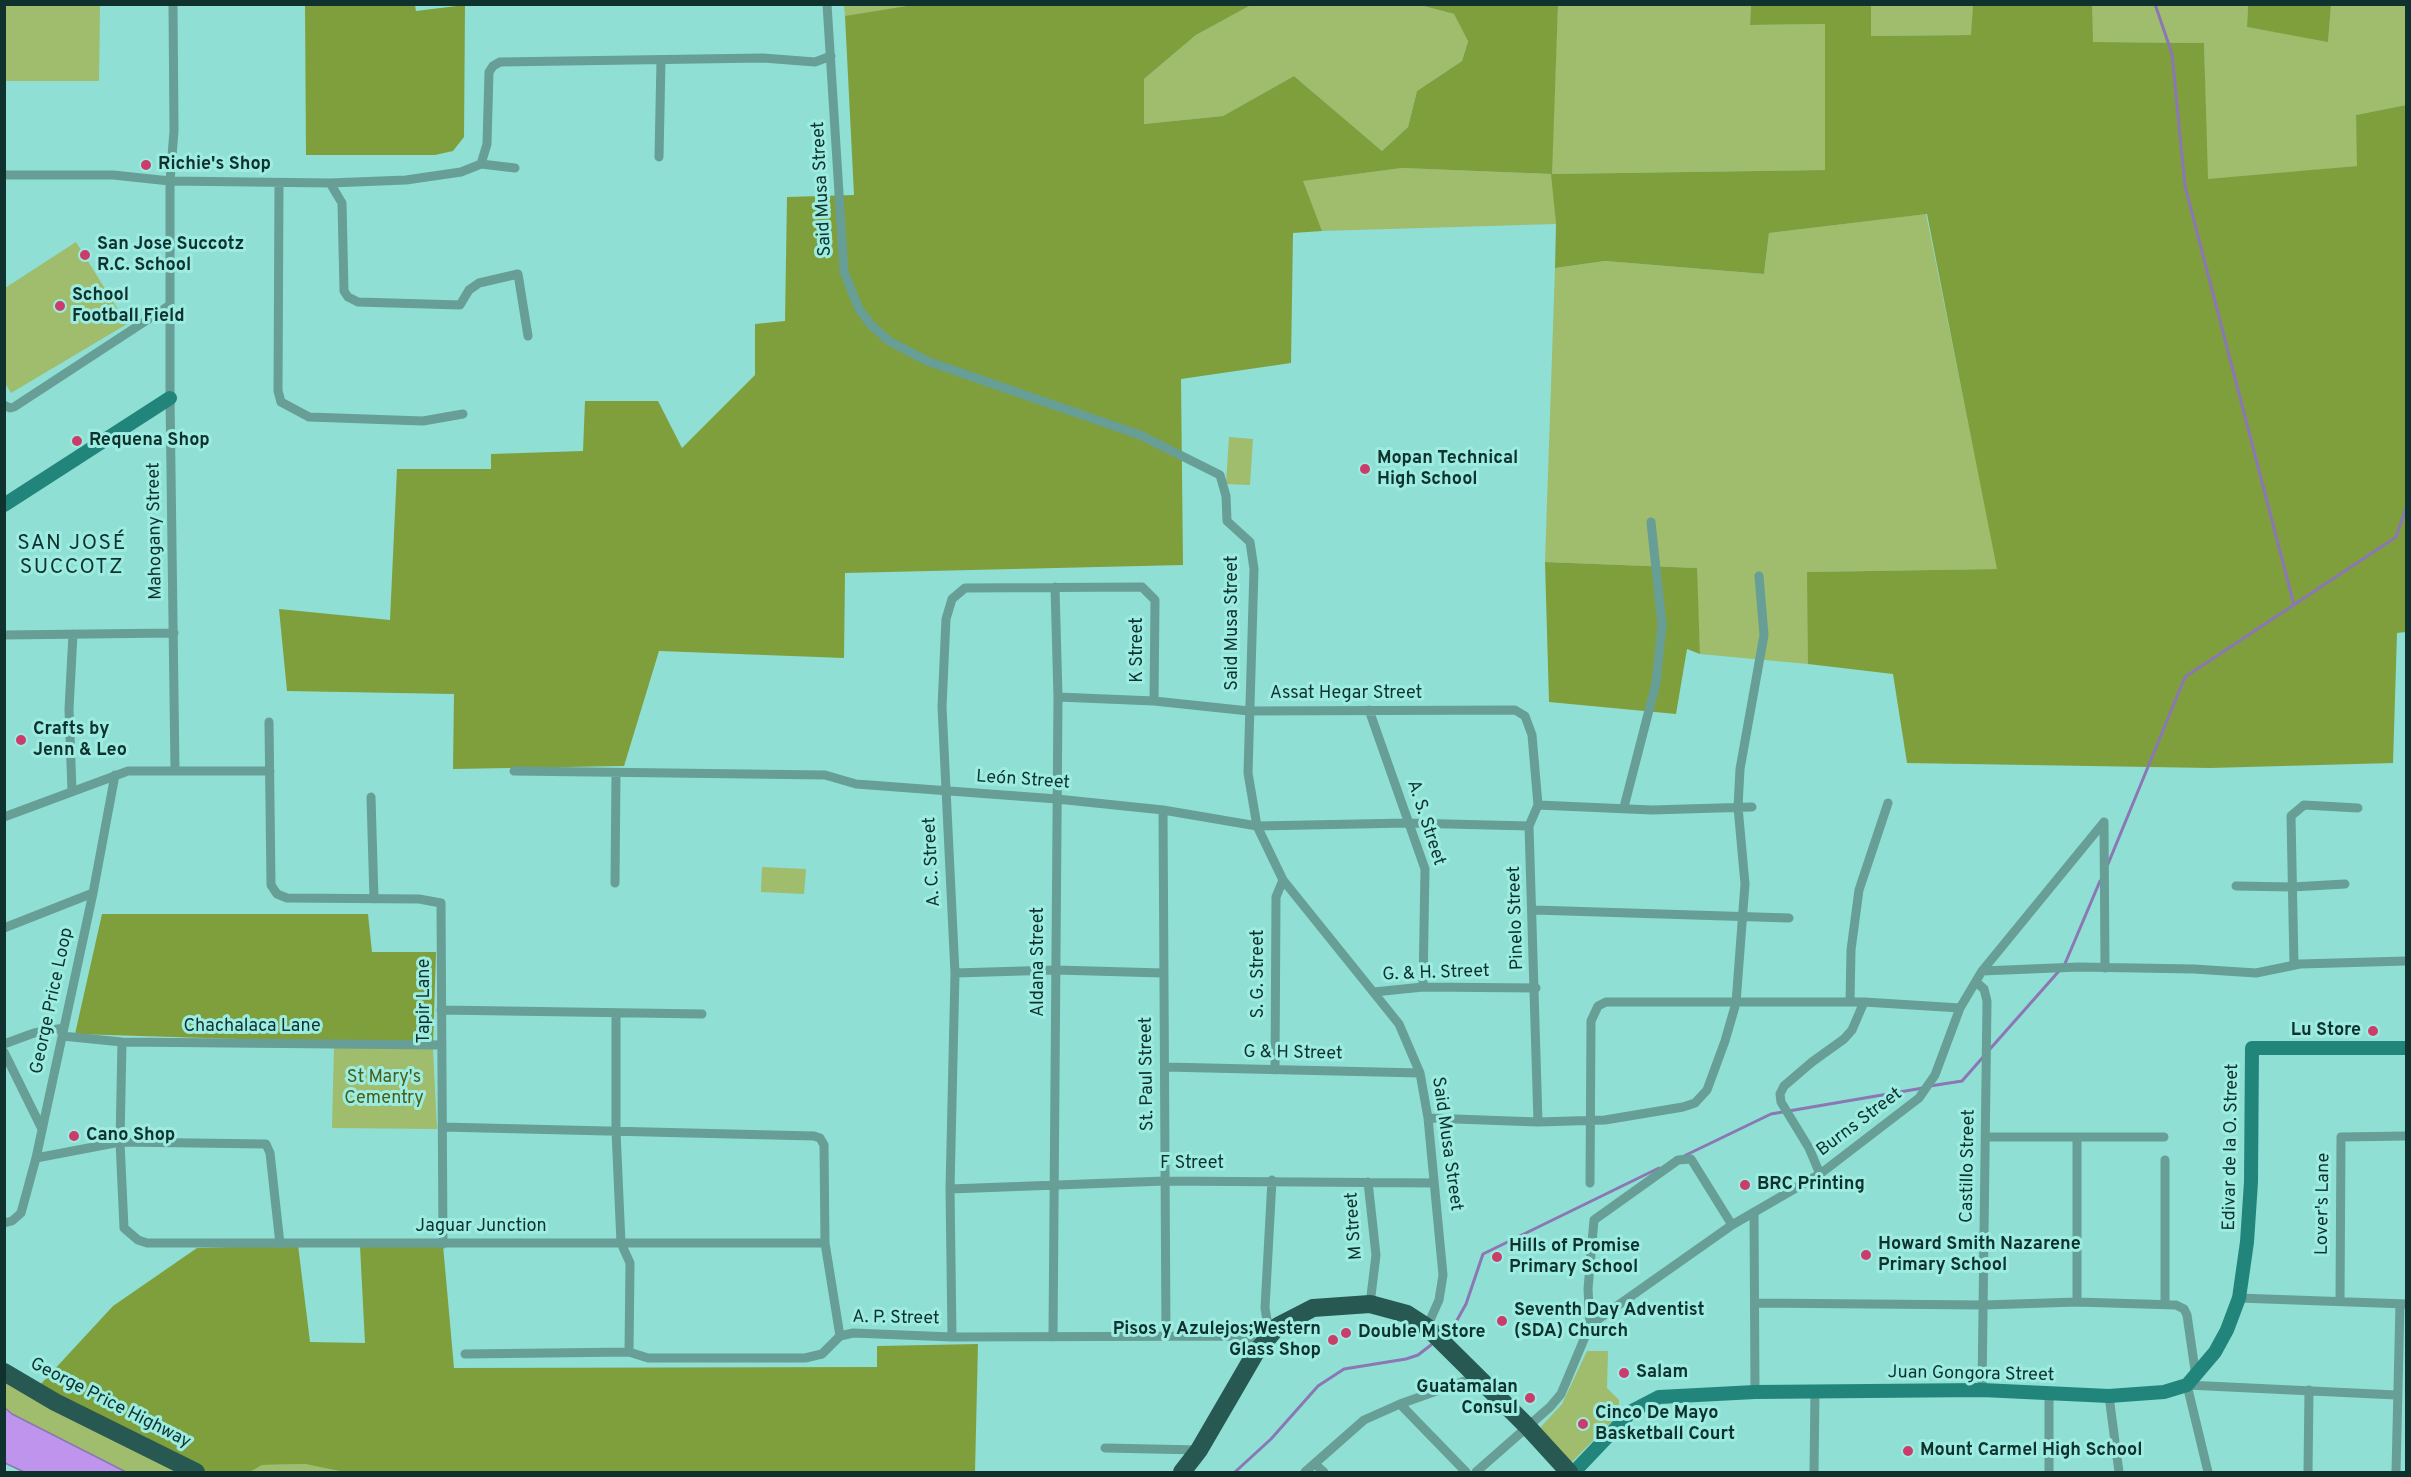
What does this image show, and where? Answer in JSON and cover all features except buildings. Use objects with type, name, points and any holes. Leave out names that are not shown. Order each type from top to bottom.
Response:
[{"type":"highway","points":[[1182,1473],[1199,1450],[1260,1347],[1274,1330],[1289,1318],[1313,1308],[1370,1304],[1407,1314],[1427,1327],[1527,1425],[1569,1473]]},
{"type":"highway","name":"George Price Highway","points":[[4,1372],[55,1402],[196,1473]]},
{"type":"street","name":"Mahogany Street","points":[[173,4],[174,131],[170,181],[170,398],[175,769]]},
{"type":"street","name":"Said Musa Street","points":[[827,4],[844,272],[858,309],[870,324],[889,341],[927,360],[1140,435],[1220,475],[1226,496],[1227,521],[1250,542],[1254,569],[1248,773],[1257,826],[1283,880],[1399,1024],[1420,1073],[1428,1118],[1443,1275],[1439,1300],[1427,1327]]},
{"type":"street","points":[[481,164],[487,144],[488,83],[493,66],[508,61],[763,58],[815,62],[831,56]]},
{"type":"street","points":[[659,157],[661,60]]},
{"type":"street","points":[[6,176],[113,175],[170,181],[279,184],[405,180],[461,172],[481,164],[515,168]]},
{"type":"street","points":[[330,183],[342,203],[344,291],[348,297],[358,302],[460,305],[470,290],[479,282],[518,274],[528,336]]},
{"type":"street","points":[[279,184],[278,391],[281,402],[309,417],[423,421],[463,414]]},
{"type":"street","points":[[5,406],[14,407],[170,305]]},
{"type":"street","points":[[4,505],[170,398]]},
{"type":"street","points":[[1624,807],[1656,683],[1660,643],[1661,600],[1651,522]]},
{"type":"street","points":[[1428,1118],[1538,1122],[1591,1121],[1683,1107],[1701,1099],[1725,1041],[1736,1003],[1745,884],[1738,807],[1740,770],[1764,635],[1759,576]]},
{"type":"street","name":"Aldana Street","points":[[1053,1337],[1056,1185],[1058,698],[1055,587]]},
{"type":"street","name":"A. C. Street","points":[[952,1337],[950,1189],[955,973],[942,707],[946,619],[952,599],[965,588],[1142,587],[1155,600]]},
{"type":"street","name":"K Street","points":[[1154,701],[1155,600]]},
{"type":"street","points":[[4,635],[174,633]]},
{"type":"street","points":[[72,791],[69,709],[73,634]]},
{"type":"street","name":"Assat Hegar Street","points":[[1058,698],[1154,701],[1249,711],[1515,710],[1525,717]]},
{"type":"street","name":"A. S. Street","points":[[1369,710],[1425,869],[1423,987]]},
{"type":"street","name":"Pinelo Street","points":[[1525,717],[1532,735],[1538,805],[1529,826],[1534,910],[1538,1122]]},
{"type":"street","points":[[268,722],[271,885],[277,894],[287,898],[374,899],[371,797]]},
{"type":"street","points":[[4,817],[128,771],[175,769],[270,771]]},
{"type":"street","name":"León Street","points":[[514,771],[825,775],[856,784],[1057,799],[1163,810],[1257,826],[1408,823],[1529,826]]},
{"type":"street","points":[[615,884],[616,772]]},
{"type":"street","name":"George Price Loop","points":[[4,1223],[12,1221],[21,1214],[36,1158],[93,893],[115,775]]},
{"type":"street","points":[[1850,1002],[1851,950],[1859,890],[1888,803]]},
{"type":"street","points":[[1538,805],[1652,810],[1752,807]]},
{"type":"street","points":[[2294,965],[2291,816],[2293,812],[2304,806],[2358,808]]},
{"type":"street","name":"St. Paul Street","points":[[1163,810],[1166,1336]]},
{"type":"street","name":"Burns Street","points":[[1590,1325],[1732,1225],[1820,1174],[1900,1115],[1928,1087],[1946,1051],[1960,1008],[1982,971],[2104,822],[2105,968]]},
{"type":"street","name":"S. G. Street","points":[[1275,1070],[1276,897],[1283,880]]},
{"type":"street","points":[[2236,886],[2292,887],[2345,884]]},
{"type":"street","points":[[6,924],[93,893]]},
{"type":"street","name":"Tapir Lane","points":[[374,899],[441,903],[443,1244]]},
{"type":"street","points":[[1534,910],[1789,918]]},
{"type":"street","points":[[1982,971],[2105,968],[2194,969],[2256,974],[2280,971],[2294,965],[2406,961]]},
{"type":"street","points":[[955,973],[1056,970],[1163,973]]},
{"type":"street","name":"Castillo Street","points":[[1976,982],[1984,989],[1988,1001],[1982,1390]]},
{"type":"street","name":"G. & H. Street","points":[[1374,992],[1423,987],[1536,988]]},
{"type":"street","points":[[1590,1183],[1591,1021],[1598,1006],[1606,1002],[1864,1002],[1960,1008]]},
{"type":"street","points":[[1820,1174],[1809,1148],[1781,1102],[1780,1094],[1784,1086],[1844,1039],[1857,1020],[1864,1002]]},
{"type":"street","points":[[441,1010],[702,1014]]},
{"type":"street","points":[[616,1014],[616,1131],[621,1243],[630,1263],[629,1352]]},
{"type":"street","name":"Chachalaca Lane","points":[[4,1044],[34,1033],[63,1032],[122,1042],[442,1045]]},
{"type":"street","points":[[120,1142],[122,1042]]},
{"type":"street","name":"Edivar de la O. Street","points":[[2191,1381],[2215,1352],[2227,1330],[2239,1298],[2247,1242],[2251,1182],[2252,1048],[2406,1048]]},
{"type":"street","points":[[4,1052],[42,1129]]},
{"type":"street","name":"G & H Street","points":[[1166,1067],[1420,1073]]},
{"type":"street","points":[[442,1127],[814,1136],[820,1138],[824,1145],[825,1243],[840,1336]]},
{"type":"street","name":"Lover's Lane","points":[[2340,1301],[2341,1137],[2406,1136]]},
{"type":"street","points":[[1986,1137],[2164,1137]]},
{"type":"street","points":[[2077,1138],[2077,1302]]},
{"type":"street","points":[[36,1158],[120,1142],[266,1144],[270,1153],[280,1244]]},
{"type":"street","name":"Jaguar Junction","points":[[120,1142],[124,1228],[138,1240],[159,1244],[825,1243]]},
{"type":"street","points":[[1476,1473],[1527,1425],[1550,1407],[1561,1394],[1590,1325],[1588,1289],[1594,1220],[1678,1160],[1691,1159],[1732,1225]]},
{"type":"street","points":[[2165,1160],[2165,1304]]},
{"type":"street","points":[[1272,1180],[1265,1308],[1267,1320],[1274,1330]]},
{"type":"street","name":"F Street","points":[[950,1189],[1165,1181],[1434,1183]]},
{"type":"street","name":"M Street","points":[[1368,1182],[1376,1255],[1370,1304]]},
{"type":"street","points":[[1754,1212],[1755,1392]]},
{"type":"street","points":[[2239,1298],[2403,1304],[2396,1395],[2396,1473]]},
{"type":"street","points":[[1756,1303],[1984,1305],[2077,1302],[2165,1304],[2184,1309],[2191,1381],[2208,1473]]},
{"type":"street","name":"A. P. Street","points":[[465,1354],[629,1352],[648,1358],[805,1358],[822,1354],[840,1336],[853,1333],[952,1337],[1245,1336],[1260,1347]]},
{"type":"street","points":[[1305,1473],[1359,1423],[1400,1404],[1476,1377]]},
{"type":"street","name":"Juan Gongora Street","points":[[1574,1473],[1632,1411],[1659,1397],[1755,1392],[1982,1390],[2109,1396],[2164,1392],[2191,1381],[2396,1395]]},
{"type":"street","points":[[2308,1473],[2309,1390]]},
{"type":"street","points":[[1814,1473],[1815,1391]]},
{"type":"street","points":[[2049,1394],[2049,1473]]},
{"type":"street","points":[[2109,1396],[2119,1473]]},
{"type":"street","points":[[1400,1404],[1466,1473]]},
{"type":"street","points":[[1105,1448],[1199,1450]]},
{"type":"street","points":[[1315,1464],[1324,1473]]},
{"type":"green space","points":[[5,4],[100,5],[99,81],[5,81]]},
{"type":"green space","points":[[920,4],[1251,5],[1196,35],[1144,79],[1144,124],[1223,116],[1294,76],[1382,151],[1408,127],[1417,91],[1462,61],[1468,41],[1454,14],[1420,5],[1558,5],[1552,174],[1825,170],[1825,24],[1750,25],[1751,5],[1871,5],[1871,36],[1971,35],[1973,5],[2092,5],[2093,42],[2204,43],[2208,179],[2357,166],[2356,115],[2406,105],[2406,632],[2397,633],[2393,763],[2210,768],[1907,763],[1893,674],[1808,664],[1807,572],[1997,569],[1927,214],[1769,233],[1764,274],[1605,261],[1555,268],[1556,224],[1551,174],[1402,168],[1303,181],[1322,231],[1293,233],[1291,363],[1181,379],[1183,565],[845,573],[844,658],[659,651],[624,766],[453,769],[454,694],[287,691],[279,609],[390,620],[397,469],[491,469],[491,454],[583,451],[585,401],[658,401],[682,448],[755,375],[755,324],[785,321],[787,197],[854,195],[845,16]]},
{"type":"green space","points":[[305,5],[415,5],[416,11],[465,5],[464,137],[453,151],[435,155],[306,155]]},
{"type":"green space","points":[[844,5],[926,5],[852,17],[845,16]]},
{"type":"green space","points":[[1251,5],[1420,5],[1454,14],[1468,40],[1462,61],[1417,91],[1408,127],[1382,151],[1294,76],[1223,116],[1144,124],[1144,79],[1196,35]]},
{"type":"green space","points":[[1558,5],[1751,5],[1750,25],[1825,24],[1825,170],[1552,174],[1556,224],[1322,231],[1302,181],[1402,168],[1551,174]]},
{"type":"green space","points":[[1871,5],[1973,5],[1972,35],[1870,36]]},
{"type":"green space","points":[[2092,5],[2248,5],[2247,27],[2328,41],[2331,5],[2406,5],[2406,105],[2356,115],[2358,166],[2207,180],[2204,43],[2092,42]]},
{"type":"green space","points":[[2248,5],[2331,5],[2328,42],[2247,27]]},
{"type":"green space","points":[[1926,214],[1998,569],[1808,572],[1808,664],[1700,654],[1696,568],[1545,562],[1555,268],[1605,261],[1764,274],[1769,233]]},
{"type":"green space","name":"School Football Field","points":[[76,242],[127,324],[11,393],[5,383],[5,288]]},
{"type":"green space","points":[[1229,437],[1253,439],[1250,485],[1226,484]]},
{"type":"green space","points":[[1545,562],[1697,568],[1700,654],[1687,649],[1676,714],[1549,702]]},
{"type":"green space","points":[[762,867],[806,869],[804,894],[761,892]]},
{"type":"green space","points":[[102,914],[368,914],[372,952],[436,952],[433,1045],[75,1034]]},
{"type":"green space","name":"St Mary's Cementry","points":[[334,1047],[433,1048],[437,1129],[332,1128]]},
{"type":"green space","points":[[298,1245],[310,1342],[365,1343],[360,1246],[443,1245],[454,1368],[877,1367],[877,1346],[978,1344],[975,1472],[344,1472],[305,1464],[262,1465],[250,1472],[205,1472],[39,1386],[113,1306],[197,1248]]},
{"type":"green space","points":[[1587,1351],[1608,1351],[1607,1388],[1619,1400],[1619,1414],[1571,1463],[1537,1431],[1562,1404]]},
{"type":"green space","points":[[4,1366],[205,1472],[126,1472],[12,1414],[5,1408]]},
{"type":"green space","points":[[305,1464],[344,1472],[250,1472],[262,1465]]},
{"type":"shaded area","points":[[5,1408],[12,1414],[126,1472],[24,1472],[5,1463]]},
{"type":"waterway","points":[[2155,4],[2172,54],[2185,186],[2294,605]]},
{"type":"waterway","points":[[2108,864],[2185,677],[2396,537],[2406,508]]},
{"type":"waterway","points":[[2064,966],[2100,881]]},
{"type":"waterway","points":[[1990,1049],[2059,971]]},
{"type":"waterway","points":[[1930,1086],[1962,1081],[1984,1056]]},
{"type":"waterway","points":[[1684,1156],[1771,1114],[1923,1088]]},
{"type":"waterway","points":[[1446,1333],[1456,1322],[1466,1304],[1483,1254],[1659,1168]]},
{"type":"waterway","points":[[1235,1472],[1271,1439],[1318,1386],[1344,1369],[1406,1359],[1418,1355],[1431,1345]]},
{"type":"place","name":"Richie's Shop","points":[[146,165]]},
{"type":"place","name":"San Jose Succotz R.C. School","points":[[85,255]]},
{"type":"place","name":"School Football Field","points":[[60,306]]},
{"type":"place","name":"Requena Shop","points":[[77,441]]},
{"type":"place","name":"Mopan Technical High School","points":[[1365,469]]},
{"type":"place","name":"Crafts by Jenn & Leo","points":[[21,740]]},
{"type":"place","name":"Lu Store","points":[[2373,1031]]},
{"type":"place","name":"Cano Shop","points":[[74,1136]]},
{"type":"place","name":"BRC Printing","points":[[1745,1185]]},
{"type":"place","name":"Howard Smith Nazarene Primary School","points":[[1866,1255]]},
{"type":"place","name":"Hills of Promise Primary School","points":[[1497,1257]]},
{"type":"place","name":"Seventh Day Adventist (SDA) Church","points":[[1502,1321]]},
{"type":"place","name":"Double M Store","points":[[1346,1333]]},
{"type":"place","name":"Pisos y Azulejos;Western Glass Shop","points":[[1333,1340]]},
{"type":"place","name":"Salam","points":[[1624,1373]]},
{"type":"place","name":"Guatamalan Consul","points":[[1530,1398]]},
{"type":"place","name":"Cinco De Mayo Basketball Court","points":[[1583,1424]]},
{"type":"place","name":"Mount Carmel High School","points":[[1908,1451]]},
{"type":"district","name":"SAN JOSÉ SUCCOTZ","points":[[72,557]]}]
